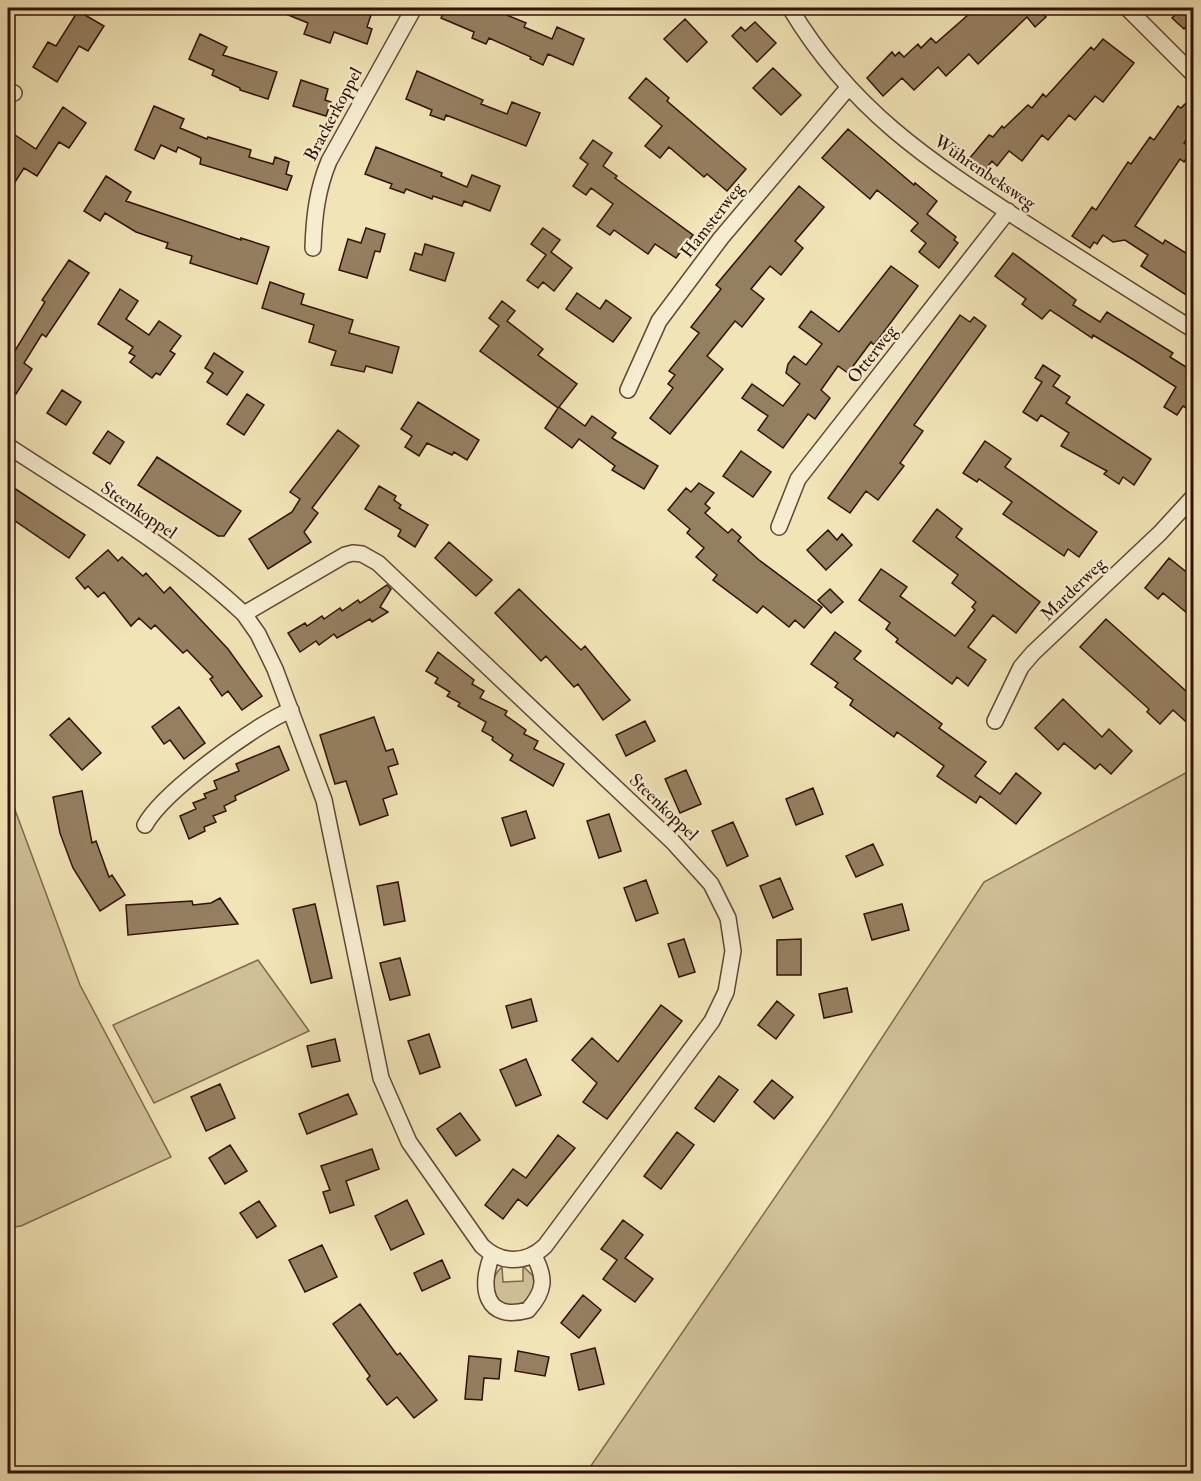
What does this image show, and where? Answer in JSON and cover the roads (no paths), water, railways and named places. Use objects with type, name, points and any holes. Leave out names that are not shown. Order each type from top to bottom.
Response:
[{"type":"street","name":"Brackerkoppel","points":[[313,248],[315,208],[324,171],[414,8]]},
{"type":"street","name":"Wührenbeksweg","points":[[790,8],[807,35],[848,88],[917,151],[1008,212],[1194,330]]},
{"type":"street","points":[[1127,8],[1194,75]]},
{"type":"street","name":"Hamsterweg","points":[[628,390],[658,321],[721,238],[848,88]]},
{"type":"street","name":"Otterweg","points":[[779,527],[798,479],[1008,212]]},
{"type":"street","name":"Steenkoppel","points":[[8,446],[152,542],[222,593],[244,614],[271,660],[324,800],[381,1078],[400,1124],[420,1160],[469,1230],[492,1255]]},
{"type":"street","name":"Marderweg","points":[[995,722],[1021,667],[1033,653],[1160,532],[1194,496]]},
{"type":"street","name":"Steenkoppel","points":[[244,614],[345,555],[353,553],[369,557],[673,842],[702,873],[724,907],[731,929],[733,962],[726,992],[712,1021],[552,1237],[534,1256]]},
{"type":"street","points":[[145,825],[164,799],[265,722],[291,710]]},
{"type":"street","points":[[492,1255],[504,1259],[534,1256],[543,1272],[544,1286],[528,1310],[515,1314],[500,1311],[489,1302],[485,1289],[487,1270],[492,1255]]}]
